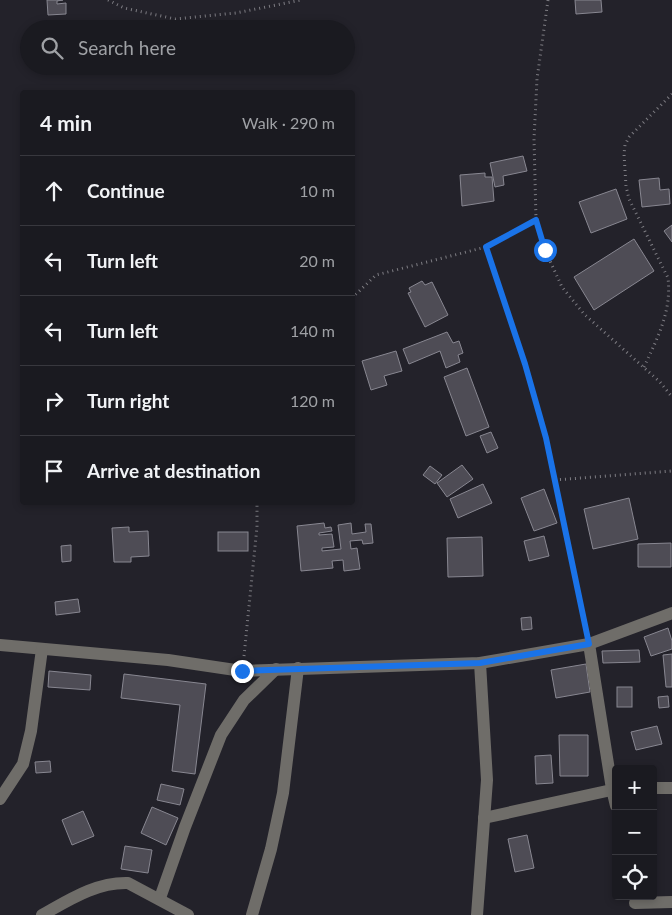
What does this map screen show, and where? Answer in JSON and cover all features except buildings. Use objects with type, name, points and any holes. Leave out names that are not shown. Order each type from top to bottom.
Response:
[{"type":"street","points":[[0,645],[168,660],[242,671],[480,663],[589,644],[672,613]]},
{"type":"street","points":[[589,644],[612,777]]},
{"type":"street","points":[[0,799],[23,764],[31,731],[42,649]]},
{"type":"street","points":[[477,915],[486,780],[480,663]]},
{"type":"street","points":[[252,915],[271,849],[284,793],[298,668]]},
{"type":"street","points":[[160,898],[221,735],[244,700],[276,669]]},
{"type":"street","points":[[657,788],[672,788]]},
{"type":"street","points":[[484,818],[612,789]]},
{"type":"street","points":[[42,915],[74,896],[94,888],[120,882],[128,883],[160,898],[188,915]]},
{"type":"street","points":[[635,905],[672,902]]},
{"type":"path","points":[[108,0],[124,8],[176,19],[236,13],[301,0]]},
{"type":"path","points":[[548,0],[537,79],[534,139],[536,220],[545,250],[562,287],[584,314],[644,367],[672,396]]},
{"type":"path","points":[[644,367],[667,318],[671,302],[671,289],[668,278],[629,199],[625,177],[624,145],[642,123],[672,94]]},
{"type":"path","points":[[355,295],[376,275],[486,247],[536,220]]},
{"type":"path","points":[[486,247],[525,364],[546,438],[589,644]]},
{"type":"path","points":[[555,480],[672,470]]},
{"type":"path","points":[[242,671],[258,505]]},
{"type":"route","points":[[242,671],[480,663],[589,644],[546,438],[525,364],[486,247],[536,220],[545,250]]}]
